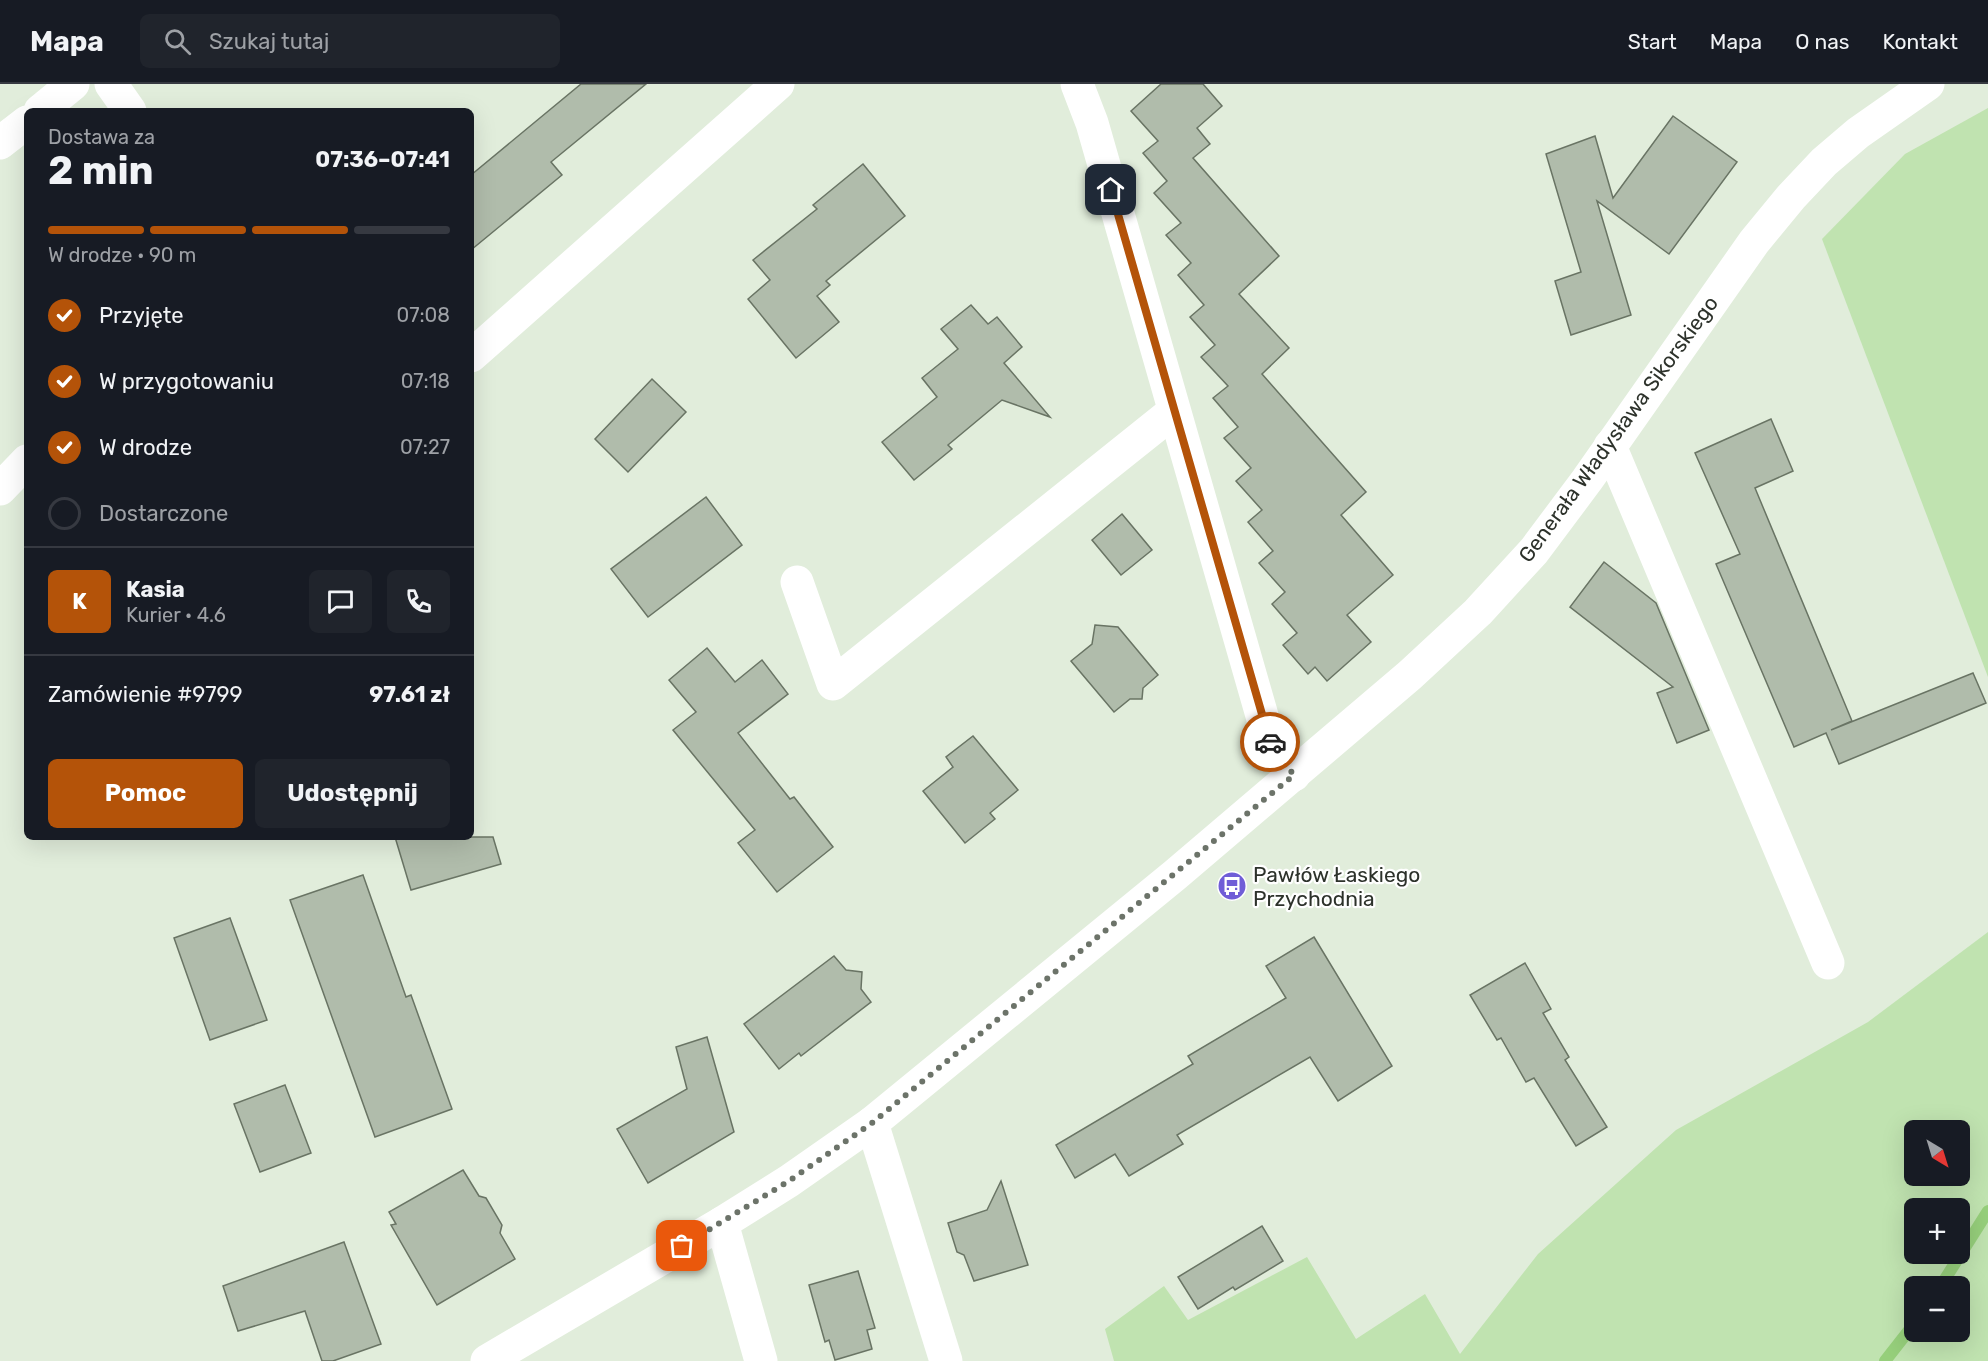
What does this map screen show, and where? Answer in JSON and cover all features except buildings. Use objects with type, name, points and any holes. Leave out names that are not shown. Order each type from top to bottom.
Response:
[{"type":"street","points":[[44,108],[73,84]]},
{"type":"street","points":[[111,84],[128,108]]},
{"type":"street","points":[[474,353],[778,84]]},
{"type":"street","points":[[1077,84],[1092,123],[1173,412],[1271,747],[1294,775]]},
{"type":"street","name":"Generała Władysława Sikorskiego","points":[[488,1361],[722,1223],[789,1181],[872,1123],[1294,775],[1410,675],[1478,612],[1534,550],[1754,242],[1791,197],[1824,162],[1858,133],[1928,84]]},
{"type":"street","points":[[0,142],[24,124]]},
{"type":"street","points":[[796,582],[834,684],[1173,412]]},
{"type":"street","points":[[1610,446],[1828,963]]},
{"type":"street","points":[[0,489],[24,463]]},
{"type":"street","points":[[872,1123],[946,1361]]},
{"type":"street","points":[[722,1223],[761,1361]]},
{"type":"green space","points":[[1988,108],[1988,677],[1822,239],[1905,154]]},
{"type":"green space","points":[[1988,932],[1988,1361],[1114,1361],[1105,1329],[1164,1286],[1188,1320],[1307,1257],[1356,1339],[1425,1294],[1460,1354],[1538,1254],[1676,1130],[1868,1022]]},
{"type":"waterway","points":[[1947,1276],[1988,1211]]},
{"type":"waterway","points":[[1885,1361],[1904,1337]]},
{"type":"way so far","points":[[682,1246],[789,1181],[872,1123],[1294,775],[1271,747],[1270,742]]},
{"type":"place","name":"Pawłów Łaskiego Przychodnia","points":[[1232,886]]},
{"type":"route","points":[[1111,190],[1173,412],[1270,742]]}]
